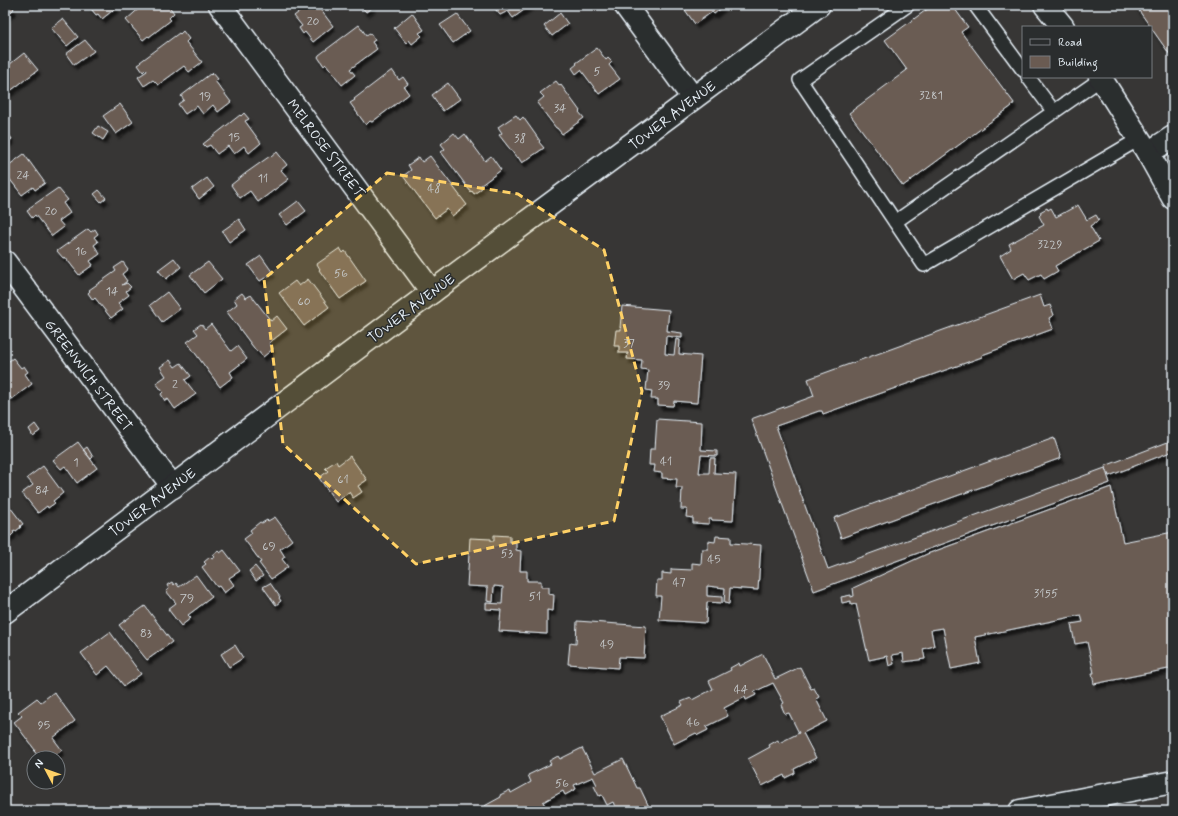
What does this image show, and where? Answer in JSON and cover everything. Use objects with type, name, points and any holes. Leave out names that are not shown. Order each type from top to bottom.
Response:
[{"type":"main road","name":"MELROSE STREET","points":[[220,5],[432,292]]},
{"type":"main road","points":[[624,5],[694,98]]},
{"type":"main road","name":"TOWER AVENUE","points":[[5,612],[432,292],[819,5]]},
{"type":"main road","points":[[1046,5],[1062,26]]},
{"type":"main road","points":[[1100,78],[1144,146],[1173,198]]},
{"type":"main road","points":[[1144,146],[1173,137]]},
{"type":"main road","name":"GREENWICH STREET","points":[[5,262],[173,487]]},
{"type":"main road","points":[[1020,811],[1173,782]]},
{"type":"lane","points":[[908,5],[800,80],[924,265],[1144,146]]},
{"type":"lane","points":[[975,5],[1022,69]]},
{"type":"lane","points":[[1029,78],[1054,112]]},
{"type":"lane","points":[[895,222],[1054,112],[1100,78]]},
{"type":"highlighted area","points":[[387,173],[518,194],[604,250],[642,391],[614,521],[416,564],[283,444],[264,279]]},
{"type":"building","points":[[5,5],[11,5],[14,9],[5,18]]},
{"type":"building","points":[[88,5],[115,5],[117,7],[102,19],[98,14],[96,15]]},
{"type":"building","points":[[143,5],[168,5],[174,13],[169,18],[171,20],[143,40],[126,20]]},
{"type":"building","points":[[308,5],[317,5],[333,26],[313,42],[305,32],[303,34],[299,28],[302,26],[294,16]]},
{"type":"building","points":[[360,5],[372,5],[373,7],[366,12]]},
{"type":"building","points":[[492,5],[531,5],[513,18],[508,11],[500,15]]},
{"type":"building","points":[[690,5],[724,6],[714,14],[712,12],[695,24],[685,10]]},
{"type":"building","points":[[933,5],[952,5],[968,27],[961,32],[1014,103],[1012,106],[903,186],[849,113],[907,70],[885,40]]},
{"type":"building","points":[[1135,5],[1168,5],[1173,13],[1173,59],[1152,29],[1152,26],[1150,26]]},
{"type":"building","points":[[412,13],[424,30],[419,33],[422,36],[412,44],[409,40],[406,43],[394,28]]},
{"type":"building","points":[[560,13],[568,24],[552,36],[544,26]]},
{"type":"building","points":[[457,14],[470,31],[453,43],[440,25]]},
{"type":"building","points":[[63,19],[78,37],[67,46],[51,28]]},
{"type":"building","points":[[359,25],[366,35],[370,33],[375,40],[372,42],[377,49],[350,69],[355,75],[342,85],[326,64],[324,66],[318,57]]},
{"type":"building","points":[[183,31],[189,39],[186,42],[202,62],[189,72],[184,66],[158,85],[153,80],[144,86],[138,77],[147,71],[146,69],[143,72],[138,65],[141,63],[140,62]]},
{"type":"building","points":[[85,40],[94,51],[74,65],[66,54]]},
{"type":"building","points":[[597,48],[606,60],[608,58],[612,62],[609,65],[620,79],[599,94],[581,70],[576,74],[572,68],[577,64],[576,63]]},
{"type":"building","points":[[24,53],[38,70],[5,95],[5,68]]},
{"type":"building","points":[[392,70],[399,80],[403,77],[408,84],[404,87],[409,94],[366,125],[350,103]]},
{"type":"building","points":[[213,73],[218,79],[215,81],[231,102],[218,112],[213,105],[203,114],[197,106],[185,114],[178,104],[184,100],[181,96]]},
{"type":"building","points":[[556,81],[560,86],[561,85],[584,118],[562,134],[537,103],[544,97],[540,93]]},
{"type":"building","points":[[448,83],[460,99],[443,111],[432,95]]},
{"type":"building","points":[[120,104],[133,122],[116,134],[103,116]]},
{"type":"building","points":[[244,113],[249,119],[245,121],[261,143],[249,153],[244,146],[234,154],[228,146],[217,154],[210,145],[206,147],[203,144],[240,115],[241,116]]},
{"type":"building","points":[[516,115],[520,120],[523,117],[544,148],[522,163],[499,135],[502,133],[498,127]]},
{"type":"building","points":[[98,126],[108,132],[103,140],[93,133]]},
{"type":"building","points":[[5,129],[12,139],[5,145]]},
{"type":"building","points":[[454,133],[459,139],[465,134],[485,161],[491,156],[501,170],[480,186],[482,188],[474,194],[441,152],[445,149],[441,144]]},
{"type":"building","points":[[277,152],[287,165],[281,170],[289,179],[258,202],[250,191],[240,198],[231,185]]},
{"type":"building","points":[[24,154],[45,183],[35,190],[33,187],[22,195],[5,173],[5,168]]},
{"type":"building","points":[[430,156],[467,205],[452,216],[447,209],[435,218],[403,176],[411,170],[408,165],[419,157],[422,162]]},
{"type":"building","points":[[207,178],[214,187],[199,199],[192,189]]},
{"type":"building","points":[[58,188],[68,200],[63,203],[70,213],[59,221],[64,227],[52,236],[35,215],[32,218],[27,211],[30,209],[29,208]]},
{"type":"building","points":[[99,190],[106,198],[101,202],[94,194]]},
{"type":"building","points":[[298,201],[306,211],[287,225],[279,215]]},
{"type":"building","points":[[1078,205],[1087,220],[1096,215],[1099,220],[1090,226],[1099,241],[1055,266],[1058,271],[1044,279],[1041,274],[1029,280],[1024,273],[1013,279],[1000,256],[1011,249],[1009,244],[1044,225],[1039,216],[1041,214],[1040,212],[1047,208],[1048,210],[1051,208],[1056,217]]},
{"type":"building","points":[[239,219],[246,230],[229,242],[222,231]]},
{"type":"building","points":[[88,229],[91,232],[95,229],[98,234],[94,237],[98,242],[94,245],[100,254],[90,261],[93,265],[79,275],[65,257],[63,258],[57,251]]},
{"type":"building","points":[[340,248],[343,253],[345,251],[366,281],[340,299],[319,270],[320,269],[317,264]]},
{"type":"building","points":[[261,256],[273,273],[260,281],[248,265]]},
{"type":"building","points":[[174,258],[181,267],[166,279],[158,270]]},
{"type":"building","points":[[123,262],[128,269],[122,274],[127,281],[122,285],[127,283],[131,287],[126,291],[129,295],[118,303],[123,309],[111,318],[95,298],[93,300],[88,293],[90,291],[89,290],[116,271],[114,268]]},
{"type":"building","points":[[208,262],[222,279],[204,293],[190,275]]},
{"type":"building","points":[[308,279],[329,307],[304,326],[279,293],[295,281],[299,286]]},
{"type":"building","points":[[167,292],[180,309],[162,322],[150,305]]},
{"type":"building","points":[[242,293],[246,298],[251,295],[271,321],[277,316],[287,329],[269,343],[273,349],[263,357],[258,351],[257,352],[227,312],[237,304],[234,299]]},
{"type":"building","points":[[1040,295],[1044,307],[1050,305],[1054,315],[1049,318],[1053,329],[982,355],[982,357],[823,414],[822,411],[819,411],[776,426],[828,569],[1105,468],[1110,483],[814,591],[751,419],[814,396],[808,379]]},
{"type":"building","points":[[622,306],[669,310],[667,331],[682,333],[682,338],[666,336],[665,354],[674,355],[676,339],[680,340],[679,354],[701,356],[697,403],[674,401],[673,406],[658,405],[658,399],[651,399],[652,391],[646,390],[648,370],[641,369],[642,360],[627,359],[628,353],[619,353],[619,346],[614,346],[616,330],[621,330]]},
{"type":"building","points":[[201,324],[205,329],[211,324],[231,351],[237,346],[247,359],[230,372],[233,377],[220,387],[187,342],[198,334],[194,329]]},
{"type":"building","points":[[13,358],[21,368],[24,366],[28,372],[25,374],[32,384],[12,399],[5,393],[5,364]]},
{"type":"building","points":[[170,360],[175,367],[181,363],[191,376],[185,380],[196,394],[175,409],[168,399],[165,401],[161,394],[163,392],[156,383],[166,376],[160,367]]},
{"type":"building","points":[[657,419],[702,422],[701,450],[717,451],[717,456],[701,455],[699,473],[709,473],[710,458],[715,458],[714,473],[736,474],[733,521],[709,519],[709,524],[693,523],[693,518],[686,517],[687,509],[681,509],[682,488],[676,488],[677,479],[662,478],[662,473],[654,472],[655,465],[649,465],[650,449],[655,449]]},
{"type":"building","points":[[35,424],[40,431],[33,436],[29,429]]},
{"type":"building","points":[[1054,438],[1061,458],[841,538],[834,518]]},
{"type":"building","points":[[1173,440],[1173,451],[1109,476],[1105,466]]},
{"type":"building","points":[[78,442],[97,468],[77,483],[65,466],[61,469],[53,460]]},
{"type":"building","points":[[87,447],[93,457],[91,459],[83,450]]},
{"type":"building","points":[[350,456],[367,480],[358,486],[362,492],[353,498],[349,492],[336,502],[319,478],[328,471],[325,468],[336,461],[338,465]]},
{"type":"building","points":[[43,466],[63,493],[53,501],[55,503],[48,508],[47,506],[38,513],[22,493],[33,485],[27,478]]},
{"type":"building","points":[[1111,487],[1123,542],[1173,532],[1173,668],[1094,684],[1092,673],[1094,673],[1087,642],[1075,644],[1071,624],[1083,622],[1081,615],[975,637],[980,663],[951,669],[943,628],[931,630],[934,646],[923,649],[925,659],[904,662],[903,653],[892,655],[894,664],[889,666],[887,656],[869,660],[856,604],[851,605],[851,601],[842,603],[841,597],[851,595],[851,597],[854,596],[853,588],[927,554]]},
{"type":"building","points":[[7,503],[23,524],[16,531],[14,530],[14,533],[8,539],[6,536],[5,537],[5,505]]},
{"type":"building","points":[[275,517],[292,540],[280,549],[285,557],[282,559],[288,567],[271,579],[259,563],[261,562],[244,539],[252,533],[250,530],[260,522],[262,523],[267,520],[268,521]]},
{"type":"building","points":[[494,535],[510,536],[510,542],[516,542],[516,550],[521,551],[520,571],[527,571],[527,581],[541,581],[541,587],[549,587],[549,594],[554,595],[553,611],[547,610],[547,634],[499,631],[501,610],[486,609],[486,603],[502,604],[503,587],[494,586],[493,602],[487,601],[488,587],[467,586],[470,538],[491,539],[491,541],[494,541]]},
{"type":"building","points":[[716,536],[731,537],[731,543],[761,545],[758,590],[730,588],[729,604],[724,603],[725,588],[707,586],[707,596],[722,597],[722,603],[707,602],[706,623],[659,620],[661,596],[656,596],[657,580],[662,580],[662,573],[671,574],[671,569],[692,570],[692,563],[701,564],[702,549],[708,549],[708,541],[715,542]]},
{"type":"building","points":[[224,550],[240,571],[229,578],[234,585],[224,593],[219,586],[217,587],[202,567],[206,564],[204,562],[210,557],[212,559],[215,557],[213,555],[218,551],[220,553]]},
{"type":"building","points":[[255,566],[263,576],[256,581],[249,571]]},
{"type":"building","points":[[196,575],[212,597],[188,615],[191,618],[181,626],[168,609],[176,603],[166,591],[169,589],[167,585],[172,582],[174,585],[176,583],[179,587]]},
{"type":"building","points":[[270,583],[280,597],[279,598],[281,601],[276,605],[263,587]]},
{"type":"building","points":[[145,606],[172,642],[147,660],[119,625]]},
{"type":"building","points":[[577,621],[646,626],[644,658],[619,657],[618,668],[568,664],[570,643],[576,644]]},
{"type":"building","points":[[110,632],[141,674],[124,686],[108,666],[97,675],[81,653]]},
{"type":"building","points":[[235,645],[243,658],[229,667],[221,654]]},
{"type":"building","points":[[763,654],[775,679],[800,667],[811,689],[814,688],[819,697],[816,699],[827,721],[803,733],[816,758],[794,769],[795,773],[785,778],[784,775],[762,786],[748,759],[770,747],[769,745],[778,740],[779,743],[799,733],[789,713],[785,714],[781,705],[784,703],[773,683],[754,692],[756,695],[746,700],[745,697],[724,708],[728,716],[706,727],[708,730],[698,735],[696,733],[674,744],[660,716],[683,705],[681,702],[691,698],[692,700],[713,689],[709,681],[731,670],[730,668],[739,663],[740,666]]},
{"type":"building","points":[[54,692],[75,721],[53,738],[62,750],[35,750],[14,722],[22,716],[18,712],[37,698],[41,702]]},
{"type":"building","points":[[582,748],[595,773],[623,759],[637,788],[640,788],[651,811],[617,811],[613,802],[607,805],[602,795],[599,796],[594,786],[597,785],[593,777],[574,785],[576,789],[565,795],[563,791],[543,802],[547,809],[543,811],[480,811],[479,809],[501,797],[500,795],[510,790],[511,793],[531,782],[528,775],[551,764],[549,761],[558,756],[560,759]]}]
